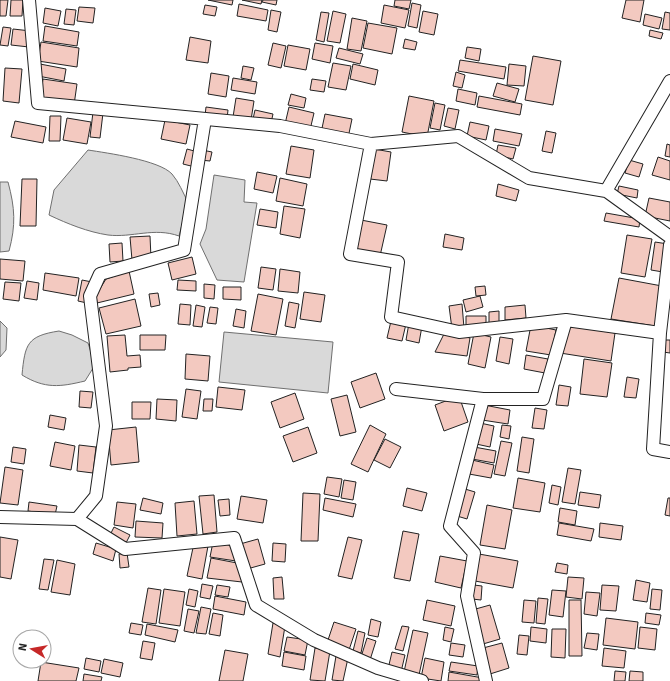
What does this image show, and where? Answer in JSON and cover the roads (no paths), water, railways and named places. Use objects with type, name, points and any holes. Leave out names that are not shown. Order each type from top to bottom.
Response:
[{"type":"street","points":[[29,0],[38,103],[280,126],[371,144],[458,136],[529,178],[605,190],[670,237]]},
{"type":"street","points":[[605,190],[670,80]]},
{"type":"street","points":[[77,519],[96,496],[106,426],[90,296],[100,274],[184,250],[205,119]]},
{"type":"street","points":[[371,144],[350,254],[398,262],[391,317],[459,332],[566,320],[660,333]]},
{"type":"street","points":[[670,245],[660,333],[653,449],[670,452]]},
{"type":"street","points":[[396,389],[483,399],[543,399],[566,320]]},
{"type":"street","points":[[483,399],[450,526],[474,553],[467,596],[486,681]]},
{"type":"street","points":[[0,517],[77,519],[125,549],[234,538],[256,605],[314,640],[378,668],[422,681]]}]
